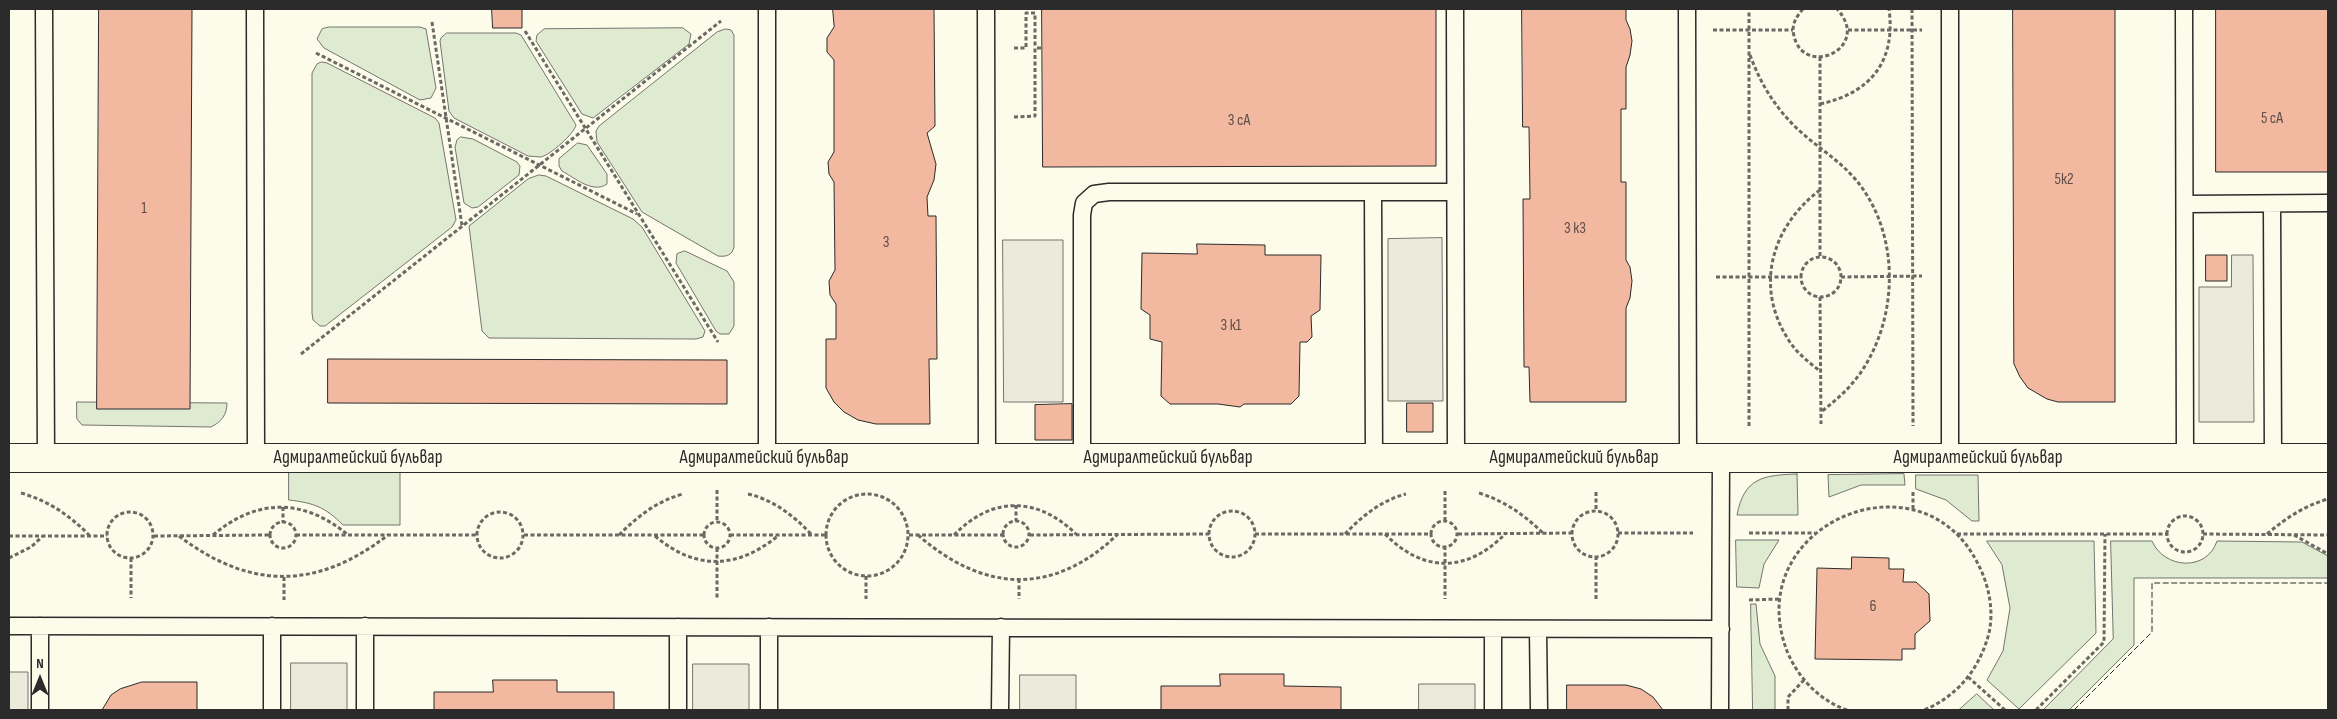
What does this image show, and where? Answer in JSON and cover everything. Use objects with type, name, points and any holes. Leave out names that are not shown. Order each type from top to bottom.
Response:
[{"type":"street","name":"Адмиралтейский бульвар","points":[[9,458],[2328,458]]},
{"type":"lane","points":[[44,9],[46,458]]},
{"type":"lane","points":[[255,9],[256,458]]},
{"type":"lane","points":[[767,9],[767,458]]},
{"type":"lane","points":[[986,9],[987,458]]},
{"type":"lane","points":[[1455,9],[1456,458]]},
{"type":"lane","points":[[1687,9],[1688,458]]},
{"type":"lane","points":[[1950,9],[1950,458]]},
{"type":"lane","points":[[2184,9],[2185,458]]},
{"type":"lane","points":[[1082,458],[1082,215],[1084,203],[1094,194],[1109,192],[1455,192]]},
{"type":"lane","points":[[1373,192],[1374,458]]},
{"type":"lane","points":[[2185,204],[2328,203]]},
{"type":"lane","points":[[2272,204],[2273,458]]},
{"type":"lane","points":[[1720,710],[1721,458]]},
{"type":"lane","points":[[9,626],[1721,629]]},
{"type":"lane","points":[[40,626],[40,710]]},
{"type":"lane","points":[[272,626],[272,710]]},
{"type":"lane","points":[[365,626],[365,710]]},
{"type":"lane","points":[[678,627],[678,710]]},
{"type":"lane","points":[[769,628],[769,710]]},
{"type":"lane","points":[[1000,628],[1000,710]]},
{"type":"lane","points":[[1493,629],[1493,710]]},
{"type":"lane","points":[[1538,629],[1539,710]]},
{"type":"path","points":[[1749,9],[1749,458]]},
{"type":"path","points":[[1803,9],[1795,18],[1793,30],[1795,42],[1803,52],[1814,57],[1826,57],[1837,52],[1845,42],[1848,30],[1845,18],[1837,9]]},
{"type":"path","points":[[1820,104],[1837,101],[1853,94],[1866,84],[1879,68],[1888,50],[1892,30],[1889,9]]},
{"type":"path","points":[[1912,9],[1913,511]]},
{"type":"path","points":[[1026,48],[1026,13],[1034,13],[1035,116]]},
{"type":"path","points":[[301,354],[721,21]]},
{"type":"path","points":[[432,22],[462,226]]},
{"type":"path","points":[[1687,30],[1793,30]]},
{"type":"path","points":[[1848,30],[1950,30]]},
{"type":"path","points":[[525,32],[718,342]]},
{"type":"path","points":[[1034,48],[1042,48]]},
{"type":"path","points":[[1749,52],[1759,78],[1772,101],[1786,119],[1840,163],[1857,182],[1871,204],[1881,227],[1887,252],[1890,276],[1884,320],[1872,353],[1858,376],[1841,396],[1821,412]]},
{"type":"path","points":[[316,53],[639,215]]},
{"type":"path","points":[[1820,57],[1820,256]]},
{"type":"path","points":[[1820,190],[1804,202],[1790,218],[1778,243],[1771,277],[1772,300],[1778,321],[1803,358],[1821,372]]},
{"type":"path","points":[[1820,256],[1831,260],[1838,266],[1841,277],[1838,287],[1831,295],[1820,297],[1810,295],[1803,287],[1800,277],[1803,267],[1810,260],[1820,256]]},
{"type":"path","points":[[1841,277],[1950,276]]},
{"type":"path","points":[[1688,277],[1800,277]]},
{"type":"path","points":[[1820,297],[1821,429]]},
{"type":"path","points":[[1437,488],[1452,488]]},
{"type":"path","points":[[1445,488],[1445,521]]},
{"type":"path","points":[[717,489],[717,522]]},
{"type":"path","points":[[709,490],[724,490]]},
{"type":"path","points":[[18,492],[54,506],[73,519],[89,536]]},
{"type":"path","points":[[619,535],[634,519],[652,506],[687,492]]},
{"type":"path","points":[[1474,492],[1509,505],[1543,533]]},
{"type":"path","points":[[745,493],[759,496],[779,506],[797,519],[812,535]]},
{"type":"path","points":[[859,493],[874,493],[888,498],[898,508],[906,520],[909,535],[906,549],[899,561],[888,571],[874,576],[859,576],[846,571],[834,561],[827,549],[825,535],[827,520],[834,508],[846,498],[859,493]]},
{"type":"path","points":[[1345,534],[1361,518],[1380,505],[1408,493]]},
{"type":"path","points":[[2266,535],[2288,516],[2328,499]]},
{"type":"path","points":[[1016,505],[1016,522]]},
{"type":"path","points":[[954,535],[966,522],[982,513],[998,507],[1016,505],[1033,507],[1049,513],[1064,522],[1076,534]]},
{"type":"path","points":[[282,506],[282,523]]},
{"type":"path","points":[[213,535],[228,523],[245,514],[264,508],[282,506],[301,508],[319,514],[349,535]]},
{"type":"path","points":[[1847,710],[1820,696],[1804,680],[1791,660],[1782,639],[1779,616],[1780,599],[1788,571],[1799,551],[1815,533],[1832,521],[1853,512],[1874,507],[1896,507],[1913,511],[1938,521],[1956,534],[1973,553],[1984,576],[1990,600],[1990,626],[1984,650],[1968,677],[1955,692],[1924,710]]},
{"type":"path","points":[[1590,511],[1600,511],[1613,519],[1618,533],[1616,544],[1610,551],[1590,556],[1574,544],[1572,533],[1574,523],[1581,515],[1590,511]]},
{"type":"path","points":[[495,512],[506,512],[515,516],[521,525],[524,535],[515,553],[506,558],[495,558],[486,553],[480,545],[477,535],[480,525],[486,516],[495,512]]},
{"type":"path","points":[[1227,512],[1237,512],[1246,516],[1253,524],[1255,534],[1253,544],[1246,552],[1237,556],[1227,556],[1218,552],[1211,544],[1209,534],[1211,524],[1217,516],[1227,512]]},
{"type":"path","points":[[125,513],[136,513],[148,521],[154,536],[151,545],[145,553],[131,558],[116,553],[110,545],[107,536],[110,525],[116,517],[125,513]]},
{"type":"path","points":[[2185,516],[2194,518],[2201,525],[2203,534],[2201,543],[2194,550],[2184,553],[2175,550],[2168,543],[2166,534],[2168,525],[2175,518],[2185,516]]},
{"type":"path","points":[[1440,521],[1445,521],[1449,521],[1455,526],[1458,534],[1455,541],[1449,546],[1440,546],[1433,541],[1431,534],[1433,526],[1440,521]]},
{"type":"path","points":[[717,522],[728,526],[730,535],[728,543],[721,548],[713,548],[706,543],[703,535],[706,526],[717,522]]},
{"type":"path","points":[[1016,522],[1027,526],[1030,535],[1027,542],[1020,547],[1012,547],[1005,542],[1002,535],[1005,526],[1016,522]]},
{"type":"path","points":[[278,523],[282,523],[287,523],[294,527],[296,535],[294,543],[287,548],[278,548],[272,543],[269,535],[272,528],[278,523]]},
{"type":"path","points":[[1458,534],[1572,533]]},
{"type":"path","points":[[1618,533],[1701,533]]},
{"type":"path","points":[[1748,533],[1815,533]]},
{"type":"path","points":[[918,535],[938,552],[960,566],[984,575],[1034,579],[1058,574],[1080,564],[1101,551],[1118,534]]},
{"type":"path","points":[[1030,535],[1209,534]]},
{"type":"path","points":[[1255,534],[1431,534]]},
{"type":"path","points":[[1385,534],[1397,546],[1412,556],[1428,562],[1445,564],[1462,562],[1479,556],[1505,534]]},
{"type":"path","points":[[1956,534],[2166,534]]},
{"type":"path","points":[[2036,710],[2104,642],[2105,534]]},
{"type":"path","points":[[2203,534],[2328,535]]},
{"type":"path","points":[[154,536],[269,535]]},
{"type":"path","points":[[296,535],[477,535]]},
{"type":"path","points":[[179,536],[202,553],[227,566],[255,574],[284,577],[312,574],[340,566],[365,553],[388,535]]},
{"type":"path","points":[[524,535],[703,535]]},
{"type":"path","points":[[654,535],[668,546],[683,554],[699,560],[717,561],[734,560],[751,554],[779,535]]},
{"type":"path","points":[[730,535],[825,535]]},
{"type":"path","points":[[909,535],[1002,535]]},
{"type":"path","points":[[2294,535],[2328,554]]},
{"type":"path","points":[[9,536],[107,536]]},
{"type":"path","points":[[9,558],[31,547],[44,536]]},
{"type":"path","points":[[1445,546],[1445,599]]},
{"type":"path","points":[[717,548],[717,600]]},
{"type":"path","points":[[1596,556],[1596,599]]},
{"type":"path","points":[[131,558],[132,601]]},
{"type":"path","points":[[284,577],[284,601]]},
{"type":"path","points":[[1019,579],[1019,600]]},
{"type":"path","points":[[1748,609],[1748,599],[1780,599]]},
{"type":"path","points":[[1968,677],[2005,710]]},
{"type":"path","points":[[1788,710],[1788,697],[1804,680]]},
{"type":"green space","points":[[329,27],[420,27],[426,29],[436,88],[431,98],[420,100],[324,48],[317,39],[322,29]]},
{"type":"green space","points":[[683,28],[691,34],[689,44],[593,118],[582,114],[536,41],[537,35],[544,29]]},
{"type":"green space","points":[[726,29],[731,30],[734,35],[734,247],[730,254],[718,256],[642,212],[597,142],[596,131],[599,126],[717,32]]},
{"type":"green space","points":[[447,33],[516,33],[521,35],[576,125],[571,134],[545,155],[541,157],[528,156],[454,118],[449,111],[440,41]]},
{"type":"green space","points":[[322,62],[435,118],[439,123],[456,220],[452,227],[325,326],[320,326],[313,320],[312,313],[312,73],[317,64]]},
{"type":"green space","points":[[461,137],[473,139],[517,162],[520,166],[519,175],[478,207],[472,208],[464,203],[455,147],[457,140]]},
{"type":"green space","points":[[578,143],[587,145],[607,174],[607,184],[602,187],[590,186],[562,171],[559,166],[559,159]]},
{"type":"green space","points":[[539,175],[546,176],[633,219],[642,227],[705,331],[703,337],[696,339],[489,338],[482,331],[469,226],[528,179]]},
{"type":"green space","points":[[685,251],[727,271],[734,282],[734,326],[729,334],[720,334],[716,331],[676,263],[677,254]]},
{"type":"green space","points":[[77,402],[227,403],[223,418],[211,427],[82,425],[77,419]]},
{"type":"green space","points":[[289,472],[400,472],[400,525],[343,525],[319,507],[289,500]]},
{"type":"green space","points":[[1797,474],[1798,515],[1737,515],[1745,493],[1757,481],[1774,476]]},
{"type":"green space","points":[[1904,474],[1905,485],[1861,485],[1829,497],[1828,475]]},
{"type":"green space","points":[[1916,475],[1978,475],[1979,521],[1972,521],[1946,500],[1916,489]]},
{"type":"green space","points":[[1736,540],[1779,540],[1764,564],[1759,588],[1737,587]]},
{"type":"green space","points":[[1987,541],[2094,541],[2096,633],[2019,709],[1987,680],[2003,651],[2010,608],[2002,565]]},
{"type":"green space","points":[[2111,541],[2152,541],[2166,557],[2185,563],[2195,562],[2204,558],[2212,551],[2217,541],[2302,542],[2328,556],[2328,578],[2134,578],[2134,645],[2069,710],[2043,710],[2113,639]]},
{"type":"green space","points":[[1751,604],[1756,604],[1760,644],[1775,676],[1775,710],[1753,710]]},
{"type":"green space","points":[[1977,694],[1994,710],[1959,710]]},
{"type":"shaded area","points":[[1442,238],[1443,401],[1388,401],[1388,239]]},
{"type":"shaded area","points":[[1003,240],[1063,240],[1063,402],[1004,402]]},
{"type":"shaded area","points":[[2232,255],[2253,255],[2254,422],[2199,422],[2199,287],[2231,287]]},
{"type":"shaded area","points":[[291,663],[347,663],[347,710],[291,710]]},
{"type":"shaded area","points":[[693,664],[749,664],[749,710],[693,710]]},
{"type":"shaded area","points":[[9,672],[28,672],[28,710],[9,710]]},
{"type":"shaded area","points":[[1020,675],[1076,675],[1076,710],[1020,710]]},
{"type":"shaded area","points":[[1419,684],[1475,684],[1475,710],[1419,710]]},
{"type":"building","points":[[99,9],[192,9],[190,409],[97,409]]},
{"type":"building","points":[[492,9],[522,9],[522,28],[493,28]]},
{"type":"building","points":[[833,9],[934,9],[935,126],[927,133],[936,164],[934,180],[927,197],[928,216],[936,216],[937,359],[929,359],[930,424],[876,424],[858,420],[844,412],[834,402],[826,388],[826,339],[836,339],[836,304],[830,295],[829,281],[835,270],[834,182],[829,174],[828,162],[834,152],[834,60],[827,52],[827,38],[834,27]]},
{"type":"building","points":[[1042,9],[1436,9],[1436,166],[1043,167]]},
{"type":"building","points":[[1522,9],[1626,9],[1626,20],[1632,41],[1626,67],[1626,109],[1621,109],[1621,182],[1626,182],[1626,260],[1630,267],[1632,281],[1630,298],[1626,308],[1626,402],[1530,402],[1529,367],[1524,367],[1523,199],[1530,199],[1529,127],[1523,127]]},
{"type":"building","points":[[2013,9],[2115,9],[2115,402],[2058,402],[2047,399],[2028,388],[2014,364]]},
{"type":"building","points":[[2216,9],[2328,9],[2328,172],[2216,172]]},
{"type":"building","points":[[1197,244],[1265,245],[1265,255],[1321,255],[1320,310],[1311,316],[1312,337],[1307,342],[1300,342],[1299,396],[1291,404],[1244,404],[1240,407],[1218,404],[1170,404],[1161,396],[1162,342],[1150,339],[1150,315],[1141,309],[1142,253],[1197,254]]},
{"type":"building","points":[[2206,255],[2227,255],[2227,281],[2206,281]]},
{"type":"building","points":[[328,359],[727,360],[727,404],[328,403]]},
{"type":"building","points":[[1407,403],[1433,403],[1433,432],[1407,432]]},
{"type":"building","points":[[1072,404],[1072,440],[1035,440],[1035,405]]},
{"type":"building","points":[[1852,557],[1889,558],[1889,569],[1904,569],[1903,582],[1916,582],[1929,594],[1930,621],[1915,634],[1915,649],[1902,649],[1902,660],[1815,659],[1817,568],[1851,569]]},
{"type":"building","points":[[1220,674],[1284,674],[1284,686],[1341,687],[1341,710],[1161,710],[1161,686],[1220,686]]},
{"type":"building","points":[[493,680],[557,680],[557,692],[614,692],[614,710],[434,710],[434,692],[493,692]]},
{"type":"building","points":[[142,682],[197,682],[197,710],[102,710],[111,695],[120,689]]},
{"type":"building","points":[[1567,685],[1626,685],[1641,689],[1653,697],[1663,710],[1567,710]]},
{"type":"fence","points":[[2074,710],[2152,632],[2152,583],[2328,583]]}]
